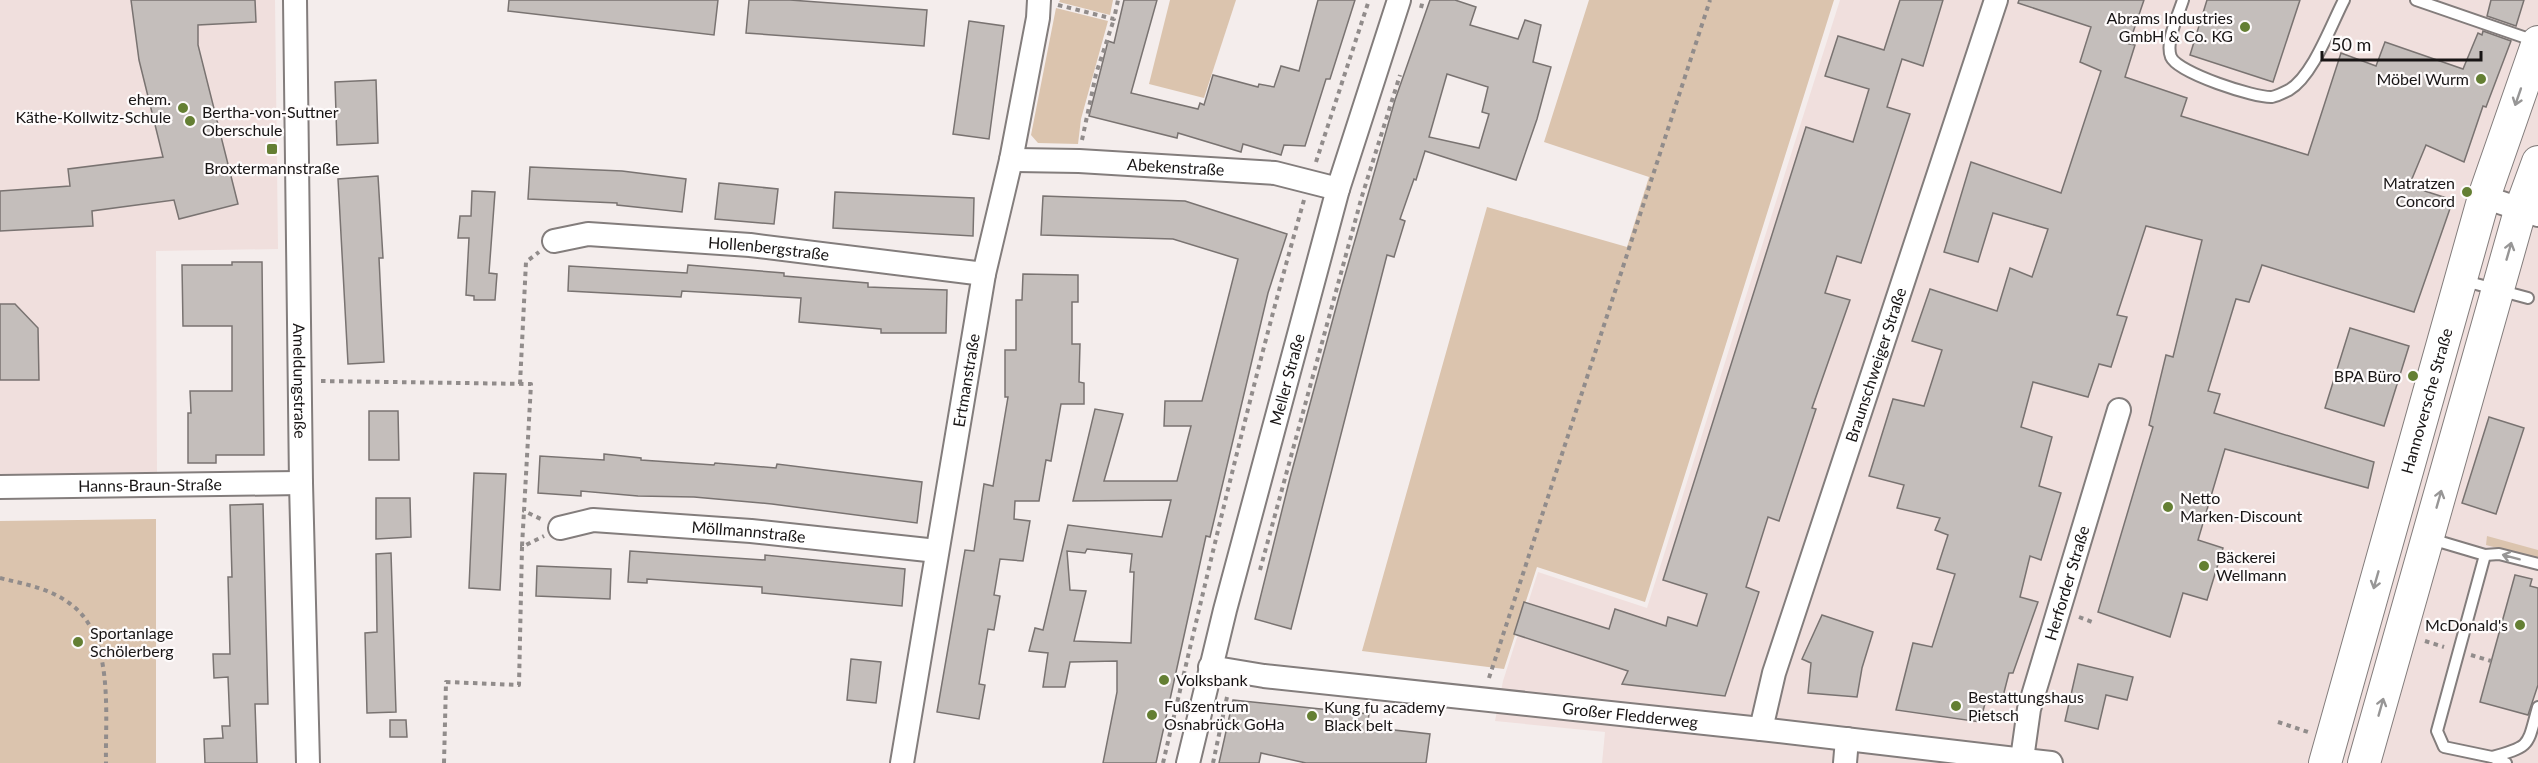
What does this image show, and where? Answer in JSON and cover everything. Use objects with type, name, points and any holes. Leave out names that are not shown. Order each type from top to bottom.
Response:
[{"type":"main road","name":"Hannoversche Straße","points":[[2325,763],[2484,197],[2538,42]]},
{"type":"main road","points":[[2364,763],[2498,290],[2529,213],[2538,162]]},
{"type":"street","name":"Ameldungstraße","points":[[295,0],[301,483],[308,763]]},
{"type":"street","name":"Meller Straße","points":[[1188,763],[1210,668],[1338,189],[1399,0]]},
{"type":"street","name":"Braunschweiger Straße","points":[[1761,729],[1774,673],[1996,0]]},
{"type":"street","name":"Ertmanstraße","points":[[902,763],[984,274],[1011,160],[1038,18],[1044,1]]},
{"type":"street","name":"Abekenstraße","points":[[1011,160],[1079,161],[1275,174],[1338,189]]},
{"type":"street","points":[[2484,197],[2529,213]]},
{"type":"street","name":"Hollenbergstraße","points":[[554,241],[588,234],[750,245],[984,274]]},
{"type":"street","name":"Herforder Straße","points":[[2036,761],[2029,709],[2118,410]]},
{"type":"street","name":"Hanns-Braun-Straße","points":[[0,488],[301,483]]},
{"type":"street","name":"Möllmannstraße","points":[[560,528],[593,520],[751,531],[937,551]]},
{"type":"street","name":"Großer Fledderweg","points":[[1210,668],[2036,761]]},
{"type":"street","points":[[1845,763],[1847,739]]},
{"type":"lane","points":[[2183,0],[2168,50],[2172,61],[2185,70],[2251,94],[2273,97],[2290,89],[2305,76],[2344,0]]},
{"type":"lane","points":[[2416,0],[2538,42]]},
{"type":"lane","points":[[2461,280],[2528,298]]},
{"type":"lane","points":[[2428,538],[2485,555],[2499,554],[2538,564]]},
{"type":"lane","points":[[2485,555],[2437,731],[2444,747],[2492,757],[2506,763]]},
{"type":"lane","points":[[2492,757],[2520,749],[2529,739],[2538,707]]},
{"type":"path","points":[[1081,147],[1098,64],[1114,19],[1118,0]]},
{"type":"path","points":[[1163,763],[1211,555],[1279,289],[1309,182],[1369,0]]},
{"type":"path","points":[[1419,16],[1423,0]]},
{"type":"path","points":[[1483,699],[1710,0]]},
{"type":"path","points":[[1044,1],[1114,19]]},
{"type":"path","points":[[1260,572],[1362,196],[1403,64]]},
{"type":"path","points":[[520,384],[526,261],[554,241]]},
{"type":"path","points":[[300,380],[531,384],[522,547],[519,685],[446,682],[444,763]]},
{"type":"path","points":[[524,511],[560,528]]},
{"type":"path","points":[[522,547],[560,528]]},
{"type":"path","points":[[0,578],[39,587],[71,603],[92,628],[104,664],[106,763]]},
{"type":"path","points":[[1213,763],[1228,700]]},
{"type":"shaded area","points":[[0,0],[275,0],[278,249],[156,251],[157,474],[0,477]]},
{"type":"shaded area","points":[[1060,0],[1113,0],[1110,15],[1059,2]]},
{"type":"shaded area","points":[[1170,0],[1236,0],[1204,98],[1149,84]]},
{"type":"shaded area","points":[[1589,0],[1834,0],[1645,602],[1537,567],[1504,669],[1362,651],[1487,207],[1627,247],[1649,177],[1544,142]]},
{"type":"shaded area","points":[[1840,0],[2538,0],[2538,763],[1602,763],[1605,732],[1495,721],[1503,681],[1538,572],[1647,608]]},
{"type":"shaded area","points":[[1056,8],[1108,21],[1081,119],[1078,144],[1038,143],[1031,135]]},
{"type":"shaded area","name":"Sportanlage Schölerberg","points":[[156,519],[156,763],[0,763],[0,521]]},
{"type":"shaded area","points":[[2487,536],[2538,550],[2538,559],[2486,545]]},
{"type":"building","name":"ehem. Käthe-Kollwitz-Schule","points":[[131,0],[255,0],[256,22],[198,25],[198,45],[238,204],[179,219],[174,200],[92,211],[93,226],[0,231],[0,191],[70,186],[68,169],[163,157],[139,60]]},
{"type":"building","points":[[509,0],[718,0],[714,35],[508,11]]},
{"type":"building","points":[[749,0],[790,0],[927,10],[924,46],[746,33]]},
{"type":"building","points":[[1124,0],[1157,0],[1131,93],[1198,109],[1200,103],[1204,105],[1213,75],[1258,87],[1259,84],[1274,87],[1281,66],[1299,71],[1318,0],[1355,0],[1330,79],[1326,79],[1305,146],[1284,145],[1281,155],[1243,144],[1241,152],[1178,133],[1177,138],[1089,116],[1108,41],[1114,43]]},
{"type":"building","points":[[1430,0],[1455,0],[1476,7],[1470,25],[1518,39],[1525,20],[1541,25],[1533,62],[1551,67],[1537,119],[1516,180],[1425,151],[1400,219],[1405,221],[1394,257],[1387,255],[1291,629],[1255,619],[1290,478],[1395,100]],"holes":[[[1447,74],[1488,87],[1482,112],[1489,114],[1479,148],[1429,137]]]},
{"type":"building","points":[[1900,0],[1943,0],[1923,66],[1902,59],[1887,107],[1910,114],[1861,263],[1837,256],[1825,293],[1850,300],[1812,408],[1816,409],[1779,521],[1768,517],[1746,587],[1759,592],[1725,696],[1622,684],[1628,671],[1514,634],[1524,602],[1609,629],[1615,609],[1666,626],[1668,617],[1697,626],[1707,594],[1663,580],[1806,127],[1853,142],[1869,89],[1825,76],[1838,36],[1884,50]]},
{"type":"building","points":[[2019,0],[2144,0],[2129,44],[2135,45],[2125,77],[2187,98],[2181,116],[2308,155],[2341,53],[2376,66],[2385,42],[2463,69],[2478,33],[2482,35],[2483,31],[2511,41],[2486,107],[2483,106],[2464,162],[2426,145],[2409,186],[2453,200],[2414,312],[2262,265],[2249,302],[2236,299],[2208,391],[2220,394],[2214,413],[2374,462],[2368,488],[2225,449],[2198,540],[2223,548],[2207,600],[2183,593],[2170,637],[2098,612],[2153,427],[2149,425],[2166,355],[2173,357],[2202,240],[2146,226],[2117,315],[2127,317],[2111,367],[2099,364],[2088,397],[2033,382],[2021,427],[2052,437],[2039,486],[2061,493],[2041,560],[2030,556],[2020,597],[2038,602],[2013,673],[2009,673],[2001,704],[1986,700],[1980,722],[1896,710],[1913,643],[1932,647],[1955,574],[1937,569],[1948,535],[1935,530],[1940,518],[1897,508],[1904,485],[1869,476],[1893,399],[1924,406],[1942,350],[1912,341],[1930,289],[1997,311],[2010,268],[2032,277],[2048,229],[1993,213],[1978,262],[1944,252],[1971,162],[2061,193],[2101,71],[2080,62],[2091,27],[2018,3]]},
{"type":"building","name":"Abrams Industries GmbH & Co. KG","points":[[2207,0],[2300,0],[2273,82],[2190,55]]},
{"type":"building","points":[[2491,0],[2524,0],[2516,26],[2487,16]]},
{"type":"building","points":[[969,21],[1004,26],[989,139],[953,134]]},
{"type":"building","points":[[376,80],[378,143],[337,145],[335,82]]},
{"type":"building","points":[[530,167],[622,171],[686,179],[682,212],[617,205],[617,203],[528,199]]},
{"type":"building","points":[[378,176],[383,258],[379,258],[384,362],[348,364],[338,179]]},
{"type":"building","points":[[719,183],[778,189],[774,224],[715,219]]},
{"type":"building","points":[[472,191],[495,192],[489,273],[497,274],[495,300],[474,300],[474,296],[466,295],[469,238],[458,238],[460,216],[471,216]]},
{"type":"building","points":[[835,192],[974,198],[973,236],[833,228]]},
{"type":"building","points":[[1043,196],[1185,201],[1287,234],[1268,293],[1210,537],[1206,536],[1156,763],[1103,763],[1117,692],[1117,661],[1070,662],[1065,687],[1043,687],[1048,653],[1029,651],[1035,628],[1043,630],[1068,525],[1162,537],[1171,500],[1073,501],[1095,409],[1123,414],[1104,481],[1177,481],[1191,426],[1164,426],[1165,401],[1202,401],[1238,259],[1173,239],[1041,235]],"holes":[[[1087,549],[1132,554],[1130,572],[1134,572],[1131,643],[1074,641],[1086,591],[1070,590],[1067,551],[1085,553]]]},
{"type":"building","points":[[232,262],[262,262],[264,455],[216,455],[216,463],[188,463],[190,391],[232,391],[232,326],[183,326],[182,265],[232,265]]},
{"type":"building","points":[[688,265],[868,283],[868,287],[947,290],[946,333],[881,333],[881,329],[799,322],[801,298],[682,291],[681,297],[568,291],[569,266],[687,273]]},
{"type":"building","points":[[1023,274],[1078,275],[1078,302],[1072,302],[1072,344],[1080,344],[1079,382],[1084,383],[1084,404],[1061,404],[1051,461],[1046,460],[1039,501],[1015,501],[1014,519],[1030,521],[1023,561],[1000,559],[994,595],[1000,596],[994,630],[988,629],[979,684],[985,685],[979,719],[937,712],[965,550],[974,551],[984,484],[993,486],[1008,397],[1005,397],[1005,350],[1016,350],[1016,300],[1022,300]]},
{"type":"building","points":[[0,304],[15,304],[38,328],[39,380],[0,380]]},
{"type":"building","points":[[2350,328],[2409,346],[2384,426],[2325,408]]},
{"type":"building","points":[[369,411],[398,411],[399,460],[369,460]]},
{"type":"building","points":[[2489,417],[2524,428],[2496,514],[2462,503]]},
{"type":"building","points":[[604,454],[641,458],[641,460],[714,465],[715,463],[776,468],[777,464],[922,482],[917,523],[772,504],[694,497],[638,496],[581,491],[581,496],[538,493],[540,456],[604,460]]},
{"type":"building","points":[[474,473],[506,474],[500,590],[469,588]]},
{"type":"building","points":[[376,498],[410,498],[411,537],[376,539]]},
{"type":"building","points":[[263,504],[268,704],[255,704],[257,763],[205,763],[204,739],[223,738],[222,726],[230,726],[228,677],[214,678],[213,654],[230,654],[228,577],[232,577],[230,505]]},
{"type":"building","points":[[630,551],[765,560],[765,555],[905,569],[902,606],[762,593],[762,587],[647,579],[647,583],[628,582]]},
{"type":"building","points":[[391,553],[396,712],[367,713],[365,633],[377,632],[376,554]]},
{"type":"building","points":[[537,566],[611,569],[610,599],[536,596]]},
{"type":"building","name":"McDonald's","points":[[2515,575],[2532,579],[2530,586],[2538,588],[2538,685],[2528,715],[2480,702]]},
{"type":"building","points":[[1822,615],[1873,632],[1862,668],[1857,697],[1808,693],[1811,663],[1802,659]]},
{"type":"building","points":[[851,659],[881,662],[876,703],[847,700]]},
{"type":"building","points":[[2078,664],[2133,677],[2127,700],[2106,695],[2098,729],[2065,721]]},
{"type":"building","points":[[1233,700],[1369,714],[1367,727],[1430,734],[1426,763],[1306,763],[1261,753],[1259,763],[1219,763]]},
{"type":"building","points":[[390,720],[406,720],[407,737],[390,737]]},
{"type":"place","name":"Abrams Industries GmbH & Co. KG","points":[[2245,27]]},
{"type":"place","name":"Möbel Wurm","points":[[2481,79]]},
{"type":"place","name":"ehem. Käthe-Kollwitz-Schule","points":[[183,108]]},
{"type":"place","name":"Bertha-von-Suttner Oberschule","points":[[190,121]]},
{"type":"place","name":"Broxtermannstraße","points":[[272,149]]},
{"type":"place","name":"Matratzen Concord","points":[[2467,192]]},
{"type":"place","name":"BPA Büro","points":[[2413,376]]},
{"type":"place","name":"Netto Marken-Discount","points":[[2168,507]]},
{"type":"place","name":"Bäckerei Wellmann","points":[[2204,566]]},
{"type":"place","name":"McDonald's","points":[[2520,625]]},
{"type":"place","name":"Sportanlage Schölerberg","points":[[78,642]]},
{"type":"place","name":"Volksbank","points":[[1164,680]]},
{"type":"place","name":"Bestattungshaus Pietsch","points":[[1956,706]]},
{"type":"place","name":"Fußzentrum Osnabrück GoHa","points":[[1152,715]]},
{"type":"place","name":"Kung fu academy Black belt","points":[[1312,716]]}]
